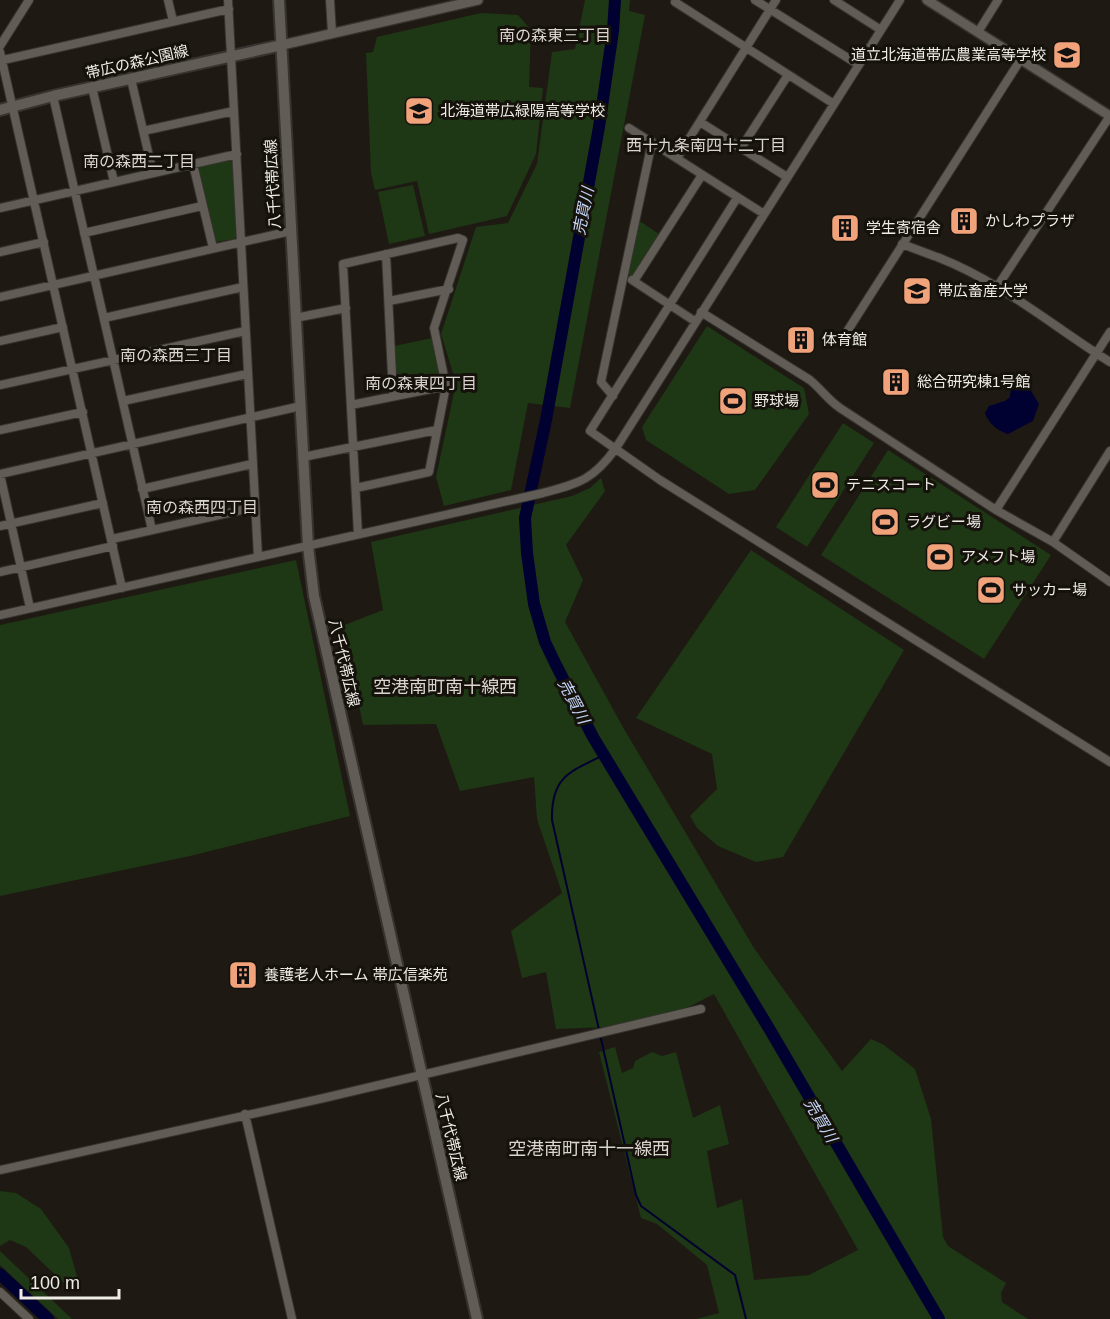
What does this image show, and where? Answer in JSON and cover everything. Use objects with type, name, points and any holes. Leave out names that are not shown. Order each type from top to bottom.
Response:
[{"type":"main road","name":"八千代帯広線","points":[[279,0],[308,546],[316,605],[477,1319]]},
{"type":"main road","name":"帯広の森公園線","points":[[0,110],[282,45]]},
{"type":"street","points":[[0,46],[29,0]]},
{"type":"street","points":[[168,0],[173,21]]},
{"type":"street","points":[[228,0],[258,557]]},
{"type":"street","points":[[330,0],[332,33]]},
{"type":"street","points":[[282,45],[460,2],[478,0]]},
{"type":"street","points":[[676,0],[675,2],[834,104]]},
{"type":"street","points":[[755,0],[859,65]]},
{"type":"street","points":[[677,158],[776,0]]},
{"type":"street","points":[[834,0],[881,30]]},
{"type":"street","points":[[0,615],[543,494],[575,485],[587,479],[603,467],[616,448],[900,0]]},
{"type":"street","points":[[927,0],[1110,116],[997,287]]},
{"type":"street","points":[[978,33],[998,0]]},
{"type":"street","points":[[122,588],[2,56],[229,9]]},
{"type":"street","points":[[848,330],[1021,60]]},
{"type":"street","points":[[741,148],[788,75]]},
{"type":"street","points":[[131,79],[153,173]]},
{"type":"street","points":[[92,87],[114,182]]},
{"type":"street","points":[[53,96],[152,530]]},
{"type":"street","points":[[143,131],[234,111]]},
{"type":"street","points":[[700,122],[787,177]]},
{"type":"street","points":[[629,128],[764,214]]},
{"type":"street","points":[[613,396],[601,382],[652,142]]},
{"type":"street","points":[[0,208],[237,154]]},
{"type":"street","points":[[193,164],[213,248]]},
{"type":"street","points":[[634,281],[702,175]]},
{"type":"street","points":[[737,198],[590,431],[660,480],[1110,762]]},
{"type":"street","points":[[84,233],[202,206]]},
{"type":"street","points":[[0,297],[291,231]]},
{"type":"street","points":[[356,488],[429,472],[446,386],[434,328],[449,289],[463,240],[459,238],[343,264],[358,534]]},
{"type":"street","points":[[0,252],[44,242]]},
{"type":"street","points":[[902,244],[957,265],[997,287],[1110,362]]},
{"type":"street","points":[[386,254],[393,395]]},
{"type":"street","points":[[623,277],[634,281],[696,322]]},
{"type":"street","points":[[104,318],[243,287]]},
{"type":"street","points":[[389,301],[449,289]]},
{"type":"street","points":[[295,318],[346,308]]},
{"type":"street","points":[[701,312],[810,380],[833,403],[996,510],[1053,542],[1110,582]]},
{"type":"street","points":[[0,341],[63,327]]},
{"type":"street","points":[[0,385],[245,331]]},
{"type":"street","points":[[996,510],[1110,332]]},
{"type":"street","points":[[123,401],[247,374]]},
{"type":"street","points":[[351,405],[446,386]]},
{"type":"street","points":[[30,608],[0,474],[301,406]]},
{"type":"street","points":[[0,430],[83,412]]},
{"type":"street","points":[[303,457],[437,430]]},
{"type":"street","points":[[1053,542],[1110,451]]},
{"type":"street","points":[[142,489],[252,464]]},
{"type":"street","points":[[0,526],[103,503]]},
{"type":"street","points":[[0,572],[112,543],[152,530],[255,507]]},
{"type":"street","points":[[0,1170],[422,1075],[701,1009]]},
{"type":"street","points":[[245,1114],[292,1319]]},
{"type":"street","points":[[0,1292],[29,1319]]},
{"type":"green space","points":[[585,0],[630,0],[629,11],[645,15],[570,408],[528,403],[511,490],[444,506],[436,477],[456,383],[441,334],[476,227],[508,223],[537,164],[552,52],[575,49]]},
{"type":"green space","name":"北海道帯広緑陽高等学校","points":[[481,13],[518,15],[531,30],[529,87],[543,88],[536,154],[507,216],[429,234],[417,181],[375,190],[371,173],[366,53],[373,52],[377,37]]},
{"type":"green space","points":[[228,159],[233,163],[237,235],[235,239],[215,242],[198,170],[201,166]]},
{"type":"green space","points":[[413,185],[425,236],[389,244],[378,192]]},
{"type":"green space","points":[[638,220],[659,234],[634,275],[630,276],[627,271]]},
{"type":"green space","name":"野球場","points":[[707,326],[804,388],[809,414],[755,490],[729,494],[646,440],[642,427]]},
{"type":"green space","points":[[432,338],[441,377],[438,381],[401,391],[397,386],[394,346]]},
{"type":"green space","name":"テニスコート","points":[[843,423],[874,443],[807,547],[776,527]]},
{"type":"green space","points":[[888,450],[1051,555],[984,659],[821,555]]},
{"type":"green space","points":[[601,478],[605,491],[566,545],[583,580],[565,622],[624,729],[754,948],[842,1071],[871,1039],[884,1045],[915,1069],[931,1119],[943,1237],[948,1246],[1006,1283],[1001,1293],[1002,1302],[1028,1319],[696,1319],[719,1313],[707,1265],[657,1224],[641,1218],[599,1052],[615,1047],[622,1073],[633,1068],[635,1061],[652,1052],[662,1056],[676,1052],[693,1118],[720,1105],[729,1144],[707,1151],[717,1208],[742,1199],[754,1280],[809,1275],[858,1250],[714,994],[681,1011],[607,1027],[556,1029],[546,972],[522,978],[511,931],[562,893],[537,819],[534,777],[460,791],[436,724],[363,725],[342,626],[383,610],[371,542],[572,496],[590,488]]},
{"type":"green space","points":[[751,550],[904,650],[783,857],[756,862],[718,846],[697,828],[690,816],[717,789],[712,754],[636,718]]},
{"type":"green space","points":[[296,560],[350,816],[190,856],[0,896],[0,625]]},
{"type":"green space","points":[[0,1191],[16,1193],[41,1209],[69,1248],[78,1280],[67,1286],[26,1247],[10,1240],[0,1246]]},
{"type":"green space","points":[[0,1251],[72,1319],[58,1319],[0,1265]]},
{"type":"shaded area","points":[[1015,379],[1018,384],[1030,389],[1039,404],[1033,421],[1008,434],[994,426],[985,413],[989,406],[1010,397],[1011,383]]},
{"type":"waterway","name":"売買川","points":[[615,0],[613,31],[599,127],[546,420],[525,518],[534,604],[545,642],[593,737],[770,1030],[939,1319]]},
{"type":"waterway","points":[[604,755],[581,766],[564,778],[555,794],[552,820],[636,1195],[641,1206],[735,1275],[746,1319]]},
{"type":"waterway","points":[[0,1274],[48,1319]]},
{"type":"place","name":"道立北海道帯広農業高等学校","points":[[1067,55]]},
{"type":"place","name":"北海道帯広緑陽高等学校","points":[[419,111]]},
{"type":"place","name":"かしわプラザ","points":[[964,221]]},
{"type":"place","name":"学生寄宿舎","points":[[845,228]]},
{"type":"place","name":"帯広畜産大学","points":[[917,291]]},
{"type":"place","name":"体育館","points":[[801,340]]},
{"type":"place","name":"総合研究棟1号館","points":[[896,382]]},
{"type":"place","name":"野球場","points":[[733,401]]},
{"type":"place","name":"テニスコート","points":[[825,485]]},
{"type":"place","name":"ラグビー場","points":[[885,522]]},
{"type":"place","name":"アメフト場","points":[[940,557]]},
{"type":"place","name":"サッカー場","points":[[991,590]]},
{"type":"place","name":"養護老人ホーム 帯広信楽苑","points":[[243,975]]},
{"type":"district","name":"南の森東三丁目","points":[[555,35]]},
{"type":"district","name":"西十九条南四十二丁目","points":[[706,145]]},
{"type":"district","name":"南の森西二丁目","points":[[139,161]]},
{"type":"district","name":"南の森西三丁目","points":[[176,355]]},
{"type":"district","name":"南の森東四丁目","points":[[421,383]]},
{"type":"district","name":"南の森西四丁目","points":[[202,507]]},
{"type":"district","name":"空港南町南十線西","points":[[445,687]]},
{"type":"district","name":"空港南町南十一線西","points":[[589,1149]]}]
